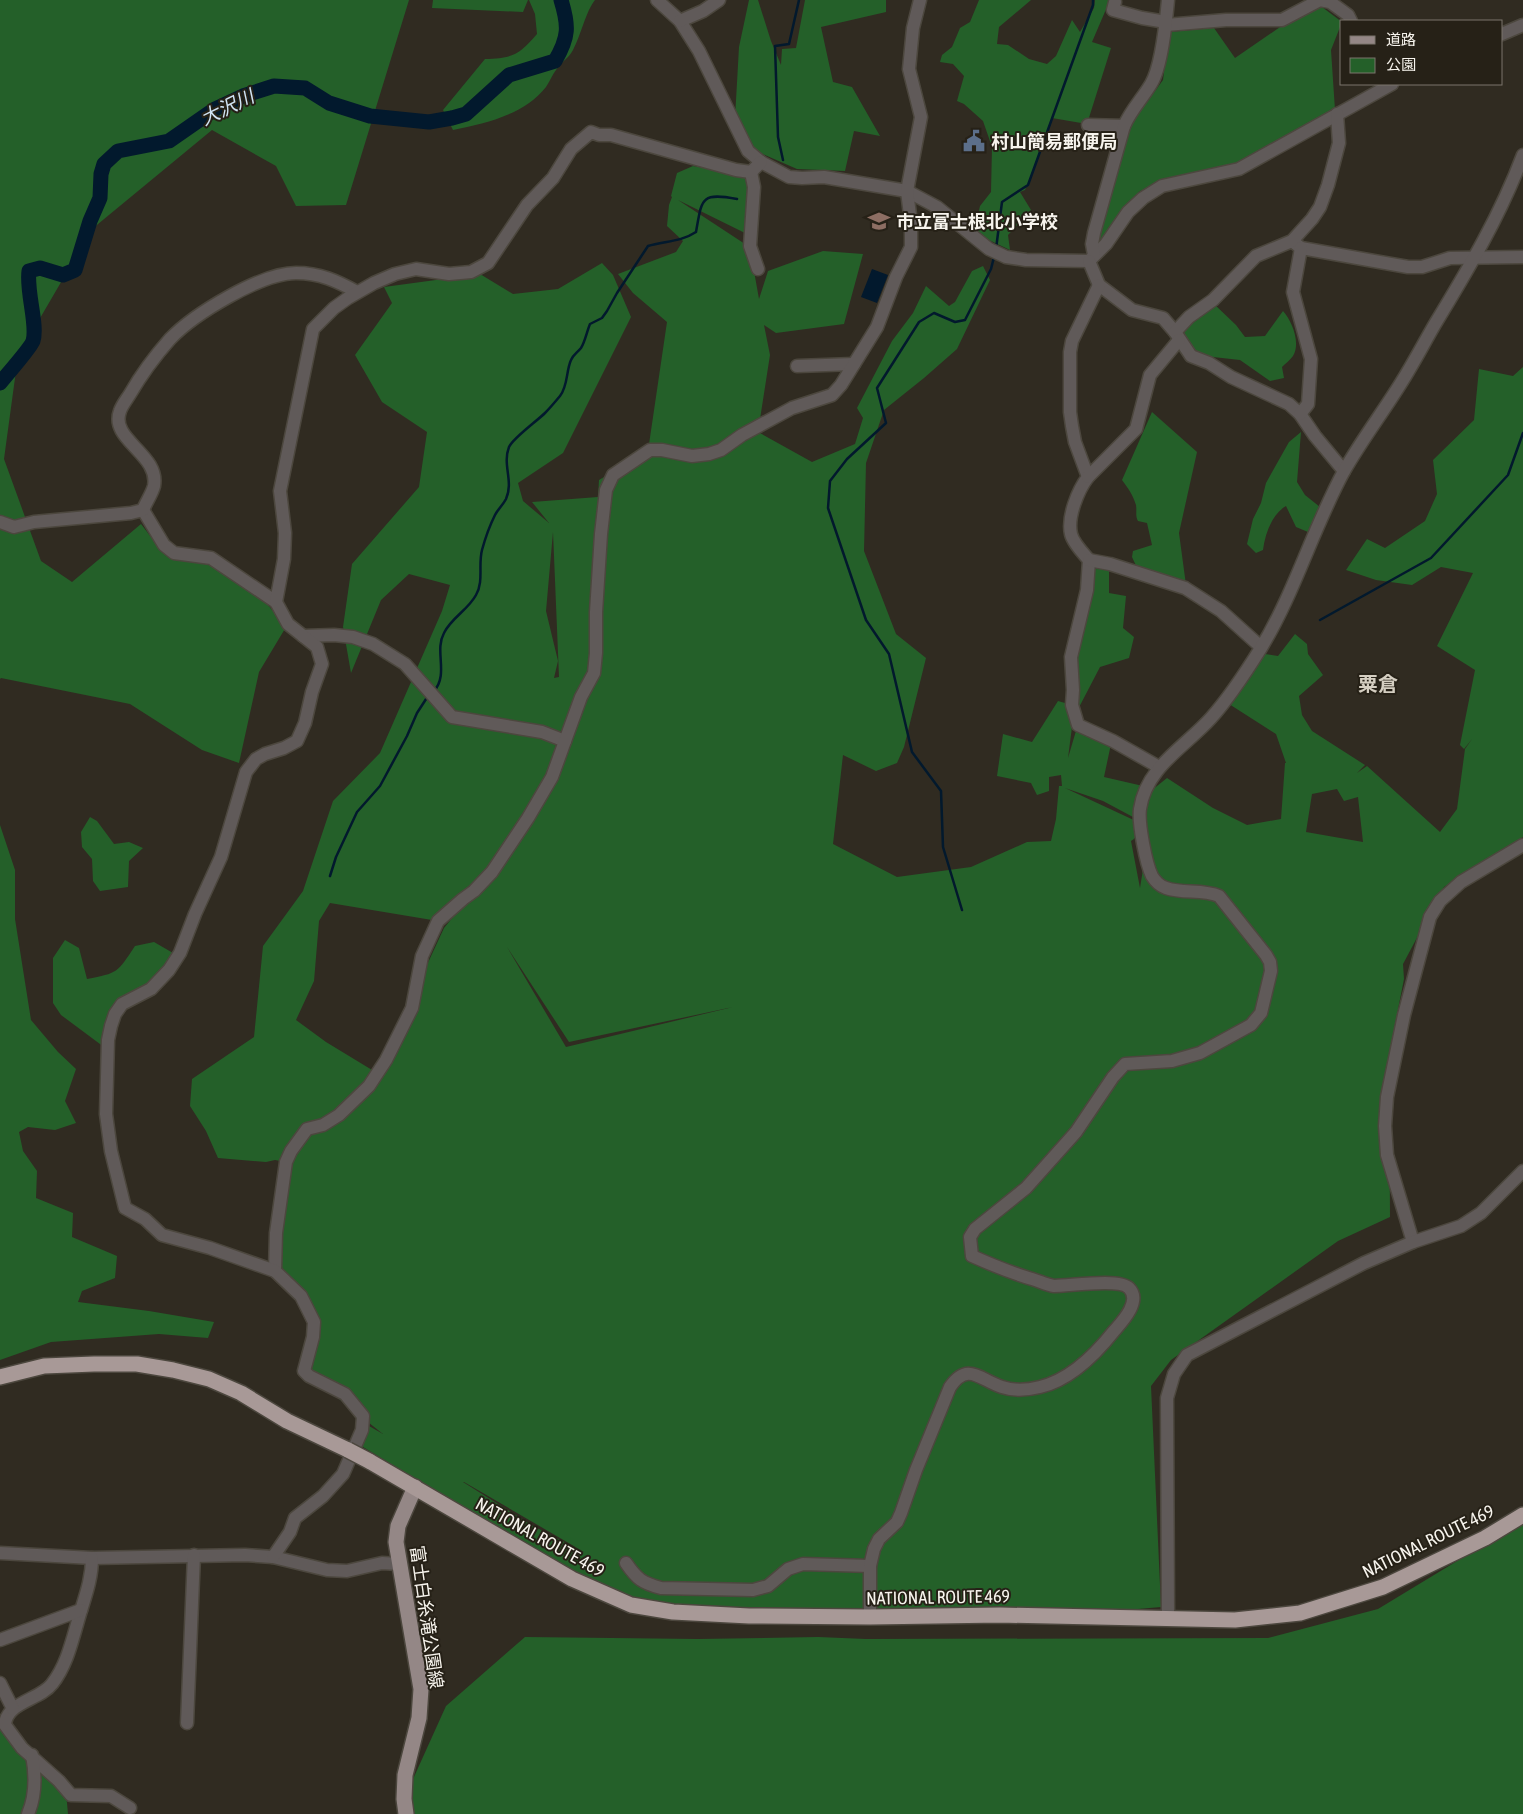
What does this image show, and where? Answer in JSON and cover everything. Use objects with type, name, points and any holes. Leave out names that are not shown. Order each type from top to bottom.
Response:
[{"type":"highway","name":"NATIONAL ROUTE 469","points":[[0,1377],[44,1366],[137,1364],[209,1379],[241,1393],[287,1421],[369,1461],[572,1579],[631,1606],[673,1612],[749,1616],[1000,1615],[1235,1620],[1300,1613],[1383,1587],[1486,1538],[1523,1515]]},
{"type":"main road","name":"富士白糸滝公園線","points":[[406,1814],[404,1799],[405,1776],[419,1718],[421,1689],[396,1542],[398,1526],[415,1487]]},
{"type":"street","points":[[657,0],[680,21],[699,51],[748,151],[760,162],[790,177],[824,177],[907,192],[937,207],[989,249],[1006,257],[1026,260],[1092,258],[1106,244],[1128,212],[1142,198],[1162,186],[1238,169],[1390,85]]},
{"type":"street","points":[[680,21],[703,11],[719,0]]},
{"type":"street","points":[[274,1271],[279,1208],[286,1162],[291,1151],[307,1129],[323,1125],[339,1115],[369,1086],[386,1060],[412,1008],[422,956],[438,921],[474,891],[492,872],[528,818],[552,776],[580,697],[594,673],[601,534],[606,490],[613,475],[650,450],[662,450],[692,456],[721,450],[742,435],[792,408],[832,395],[877,327],[896,278],[911,247],[911,223],[907,192],[921,117],[909,69],[913,28],[920,0]]},
{"type":"street","points":[[1168,0],[1166,23],[1156,74],[1131,111],[1124,126],[1094,233],[1092,258],[1099,285],[1132,310],[1163,318],[1191,356],[1209,363],[1231,378],[1289,404],[1300,414],[1315,436],[1344,471]]},
{"type":"street","points":[[1116,2],[1113,10],[1166,23],[1282,20],[1320,0],[1330,2],[1348,15],[1350,20]]},
{"type":"street","points":[[1503,34],[1523,25]]},
{"type":"street","points":[[1300,414],[1308,404],[1311,359],[1294,292],[1296,245],[1320,207],[1326,192],[1339,143],[1337,114]]},
{"type":"street","points":[[1088,125],[1124,126]]},
{"type":"street","points":[[276,602],[284,560],[285,534],[280,491],[313,329],[321,320],[357,292],[388,277],[416,269],[449,274],[471,272],[488,263],[527,205],[553,178],[571,149],[592,132],[599,135],[612,135],[736,170],[752,172]]},
{"type":"street","points":[[870,1617],[870,1566],[874,1549],[879,1539],[897,1522],[931,1433],[950,1387],[955,1380],[962,1374],[970,1373],[982,1376],[1001,1387],[1016,1390],[1038,1388],[1054,1383],[1065,1378],[1098,1351],[1128,1314],[1133,1301],[1129,1288],[1123,1285],[1111,1283],[1052,1286],[1005,1271],[972,1256],[970,1237],[975,1229],[1026,1188],[1076,1132],[1113,1077],[1125,1064],[1172,1061],[1200,1053],[1251,1026],[1261,1013],[1271,971],[1270,962],[1266,955],[1219,896],[1210,892],[1165,888],[1158,883],[1152,876],[1140,821],[1140,809],[1147,787],[1159,767],[1211,718],[1231,693],[1261,647],[1279,615],[1344,471],[1402,382],[1476,257],[1509,192],[1523,155]]},
{"type":"street","points":[[758,269],[750,246],[754,186],[752,172],[760,162]]},
{"type":"street","points":[[1261,647],[1221,612],[1185,588],[1110,564],[1089,560],[1070,533],[1077,495],[1088,477],[1136,429],[1150,375],[1189,316],[1212,300],[1256,256],[1296,245],[1408,267],[1422,267],[1450,258],[1523,257]]},
{"type":"street","points":[[0,522],[14,527],[34,522],[131,513],[142,510],[154,485],[152,466],[123,433],[118,423],[120,411],[138,380],[171,339],[192,320],[223,301],[273,277],[297,273],[310,274],[333,279],[357,292]]},
{"type":"street","points":[[1088,477],[1075,442],[1072,426],[1070,412],[1070,352],[1072,341],[1099,285]]},
{"type":"street","points":[[797,366],[854,364]]},
{"type":"street","points":[[142,510],[164,545],[174,553],[211,558],[276,602],[288,624],[317,647],[322,664],[297,740],[284,748],[256,759],[246,772],[221,857],[201,900],[180,953],[170,970],[150,989],[122,1004],[115,1014],[108,1040],[106,1114],[111,1151],[125,1208],[145,1219],[162,1235],[210,1248],[274,1271],[301,1296],[314,1322],[313,1337],[304,1371],[309,1376],[344,1394],[363,1416],[362,1430],[343,1474],[324,1496],[295,1518],[290,1532],[273,1557]]},
{"type":"street","points":[[1089,560],[1087,590],[1071,657],[1072,705],[1078,725],[1113,741],[1159,767]]},
{"type":"street","points":[[303,636],[334,635],[353,637],[374,644],[405,664],[452,717],[542,732],[565,740]]},
{"type":"street","points":[[1413,1242],[1387,1155],[1387,1097],[1404,1015],[1430,917],[1440,901],[1461,882],[1523,845]]},
{"type":"street","points":[[1168,1618],[1167,1398],[1174,1374],[1187,1355],[1220,1336],[1364,1263],[1413,1242],[1461,1226],[1481,1213],[1523,1171]]},
{"type":"street","points":[[0,1552],[92,1558],[244,1555],[273,1557],[327,1570],[347,1572],[382,1563],[399,1564]]},
{"type":"street","points":[[187,1723],[189,1635],[194,1555]]},
{"type":"street","points":[[92,1558],[92,1576],[67,1659],[49,1688],[13,1709],[5,1718],[5,1725],[22,1748],[59,1781],[71,1795],[111,1796],[130,1808]]},
{"type":"street","points":[[626,1564],[637,1579],[648,1585],[661,1588],[753,1590],[768,1586],[788,1569],[803,1564],[870,1566]]},
{"type":"street","points":[[0,1640],[81,1610]]},
{"type":"street","points":[[0,1683],[13,1709]]},
{"type":"street","points":[[28,1814],[34,1800],[35,1770],[32,1756]]},
{"type":"green space","points":[[0,0],[409,0],[346,205],[296,206],[276,166],[212,130],[92,229],[18,356],[4,459],[41,561],[72,582],[141,524],[161,550],[209,557],[268,605],[286,627],[259,672],[239,763],[202,750],[130,704],[0,679]]},
{"type":"green space","points":[[433,0],[528,0],[523,12],[432,8]]},
{"type":"green space","points":[[529,0],[595,0],[571,53],[558,67],[546,87],[537,97],[527,105],[504,116],[453,130],[443,110],[485,59],[502,58],[515,54],[525,47],[537,34],[535,14]]},
{"type":"green space","points":[[749,0],[758,0],[781,65],[782,49],[796,48],[805,0],[886,0],[886,12],[821,27],[833,82],[852,87],[880,136],[854,131],[845,171],[797,169],[756,151],[735,118],[739,47]]},
{"type":"green space","points":[[979,0],[1031,0],[999,27],[997,44],[1008,45],[1029,59],[1047,64],[1056,56],[1072,20],[1080,32],[1094,8],[1095,0],[1110,0],[1092,42],[1111,48],[1087,124],[1052,118],[1025,190],[1020,192],[1031,210],[1008,235],[1010,250],[974,233],[980,206],[991,192],[992,147],[983,121],[964,104],[957,101],[964,76],[953,64],[940,62],[942,55],[952,47],[960,28],[970,22]]},
{"type":"green space","points":[[1322,7],[1340,20],[1340,27],[1331,50],[1335,110],[1235,166],[1178,179],[1140,191],[1100,243],[1098,241],[1118,163],[1132,123],[1163,80],[1169,32],[1214,28],[1235,58],[1283,25]]},
{"type":"green space","points":[[693,166],[747,178],[751,187],[747,234],[678,200],[745,244],[754,271],[759,299],[768,271],[823,251],[863,254],[844,324],[776,333],[764,325],[770,355],[758,432],[812,462],[855,444],[863,418],[857,408],[892,341],[913,313],[926,286],[949,306],[955,302],[972,271],[983,266],[990,280],[957,349],[884,410],[866,463],[864,551],[896,634],[926,658],[904,747],[897,763],[876,771],[843,755],[833,844],[897,877],[971,867],[1027,842],[1051,841],[1056,819],[1059,786],[1062,786],[1061,775],[1049,777],[1049,791],[1037,795],[1031,783],[997,776],[1003,734],[1032,742],[1058,701],[1072,705],[1071,664],[1090,562],[1109,564],[1109,593],[1126,596],[1123,628],[1134,637],[1129,658],[1100,667],[1075,715],[1072,708],[1072,727],[1068,758],[1078,724],[1111,744],[1104,777],[1143,786],[1133,817],[1103,801],[1065,788],[1138,822],[1136,836],[1131,841],[1140,888],[1147,844],[1144,819],[1152,790],[1167,778],[1213,808],[1247,825],[1281,819],[1286,763],[1276,734],[1229,704],[1265,654],[1278,656],[1295,634],[1307,644],[1308,654],[1323,675],[1299,696],[1302,715],[1312,731],[1365,765],[1357,773],[1367,766],[1440,832],[1457,809],[1465,749],[1472,739],[1464,749],[1460,745],[1475,670],[1437,646],[1473,573],[1441,567],[1412,585],[1376,580],[1346,570],[1367,539],[1385,548],[1425,521],[1437,494],[1433,460],[1474,420],[1479,369],[1513,376],[1523,367],[1523,837],[1444,887],[1403,964],[1404,979],[1389,1055],[1390,1217],[1338,1241],[1171,1360],[1151,1386],[1161,1607],[1058,1616],[669,1611],[585,1585],[516,1540],[363,1447],[362,1422],[383,1434],[304,1371],[313,1327],[301,1296],[269,1269],[298,1134],[286,1162],[218,1158],[206,1131],[190,1106],[192,1079],[254,1037],[263,946],[303,891],[333,801],[380,753],[442,611],[450,585],[409,574],[381,600],[351,673],[343,627],[352,564],[419,487],[427,432],[382,402],[355,355],[392,303],[384,287],[480,274],[513,294],[558,289],[602,263],[613,275],[631,317],[563,453],[518,483],[523,501],[549,523],[532,502],[598,497],[599,480],[648,451],[667,322],[633,293],[618,274],[676,252],[683,241],[667,226],[669,205],[677,173]],"holes":[[[553,532],[559,677],[554,678],[558,661],[546,611]],[[1337,789],[1344,801],[1358,797],[1363,842],[1306,832],[1312,794]],[[475,890],[444,928],[377,1073],[326,1042],[296,1020],[314,981],[319,921],[330,903],[438,921]],[[507,947],[569,1042],[733,1007],[566,1047]],[[463,1482],[464,1482],[584,1552],[533,1526]]]},
{"type":"green space","points":[[1214,304],[1236,325],[1245,337],[1265,336],[1283,311],[1292,326],[1296,339],[1293,356],[1282,367],[1284,378],[1270,381],[1240,360],[1195,355],[1183,333],[1204,309]]},
{"type":"green space","points":[[1152,412],[1197,452],[1179,533],[1186,585],[1139,572],[1132,557],[1133,551],[1152,545],[1147,523],[1138,521],[1135,501],[1122,480]]},
{"type":"green space","points":[[1301,432],[1297,482],[1305,495],[1320,507],[1308,532],[1296,527],[1286,506],[1273,519],[1265,538],[1263,550],[1256,553],[1247,544],[1253,519],[1261,503],[1266,483],[1289,442]]},
{"type":"green space","points":[[90,817],[97,821],[114,844],[129,842],[143,848],[129,861],[128,887],[100,891],[93,881],[92,859],[82,847],[81,832]]},
{"type":"green space","points":[[0,825],[15,870],[15,919],[31,1020],[58,1052],[76,1069],[65,1101],[76,1123],[55,1130],[28,1127],[19,1132],[23,1151],[37,1171],[36,1198],[73,1213],[72,1237],[117,1256],[115,1278],[82,1291],[78,1302],[214,1322],[208,1338],[159,1334],[51,1342],[0,1360]]},
{"type":"green space","points":[[65,940],[79,948],[87,979],[105,975],[116,970],[135,946],[154,942],[173,953],[156,978],[122,1004],[104,1047],[61,1015],[53,1003],[53,958]]},
{"type":"green space","points":[[1523,1521],[1523,1814],[399,1814],[446,1706],[525,1637],[698,1639],[818,1637],[866,1639],[1268,1638],[1378,1609]]},
{"type":"green space","points":[[0,1727],[35,1770],[66,1792],[68,1814],[0,1814]]},
{"type":"water","points":[[872,269],[888,275],[877,303],[861,297]]},
{"type":"waterway","name":"大沢川","points":[[0,383],[33,341],[34,326],[29,288],[29,271],[40,268],[63,275],[75,270],[90,221],[100,198],[101,174],[104,164],[118,151],[169,141],[215,109],[243,96],[274,86],[305,88],[329,103],[370,116],[429,122],[466,114],[509,75],[555,61],[563,45],[566,31],[561,0]]},
{"type":"waterway","points":[[783,160],[778,137],[775,46],[789,44],[799,0]]},
{"type":"waterway","points":[[996,249],[1002,202],[1028,185],[1093,5],[1093,0]]},
{"type":"waterway","points":[[434,691],[440,677],[440,647],[444,633],[473,600],[480,584],[483,546],[493,519],[505,501],[508,492],[507,454],[511,443],[545,413],[563,392],[571,360],[581,348],[590,324],[602,318],[648,246],[678,240],[696,232],[700,212],[705,200],[716,197],[737,199]]},
{"type":"waterway","points":[[962,910],[943,847],[941,791],[912,752],[889,654],[866,620],[828,508],[830,481],[847,459],[886,423],[877,388],[919,322],[934,313],[955,322],[965,320],[991,269],[994,257]]},
{"type":"waterway","points":[[1320,620],[1431,558],[1508,475],[1523,433]]},
{"type":"waterway","points":[[330,876],[336,857],[357,812],[380,786],[417,713],[428,696]]},
{"type":"place","name":"村山簡易郵便局","points":[[974,141]]},
{"type":"place","name":"市立富士根北小学校","points":[[879,221]]},
{"type":"district","name":"粟倉","points":[[1378,683]]}]
